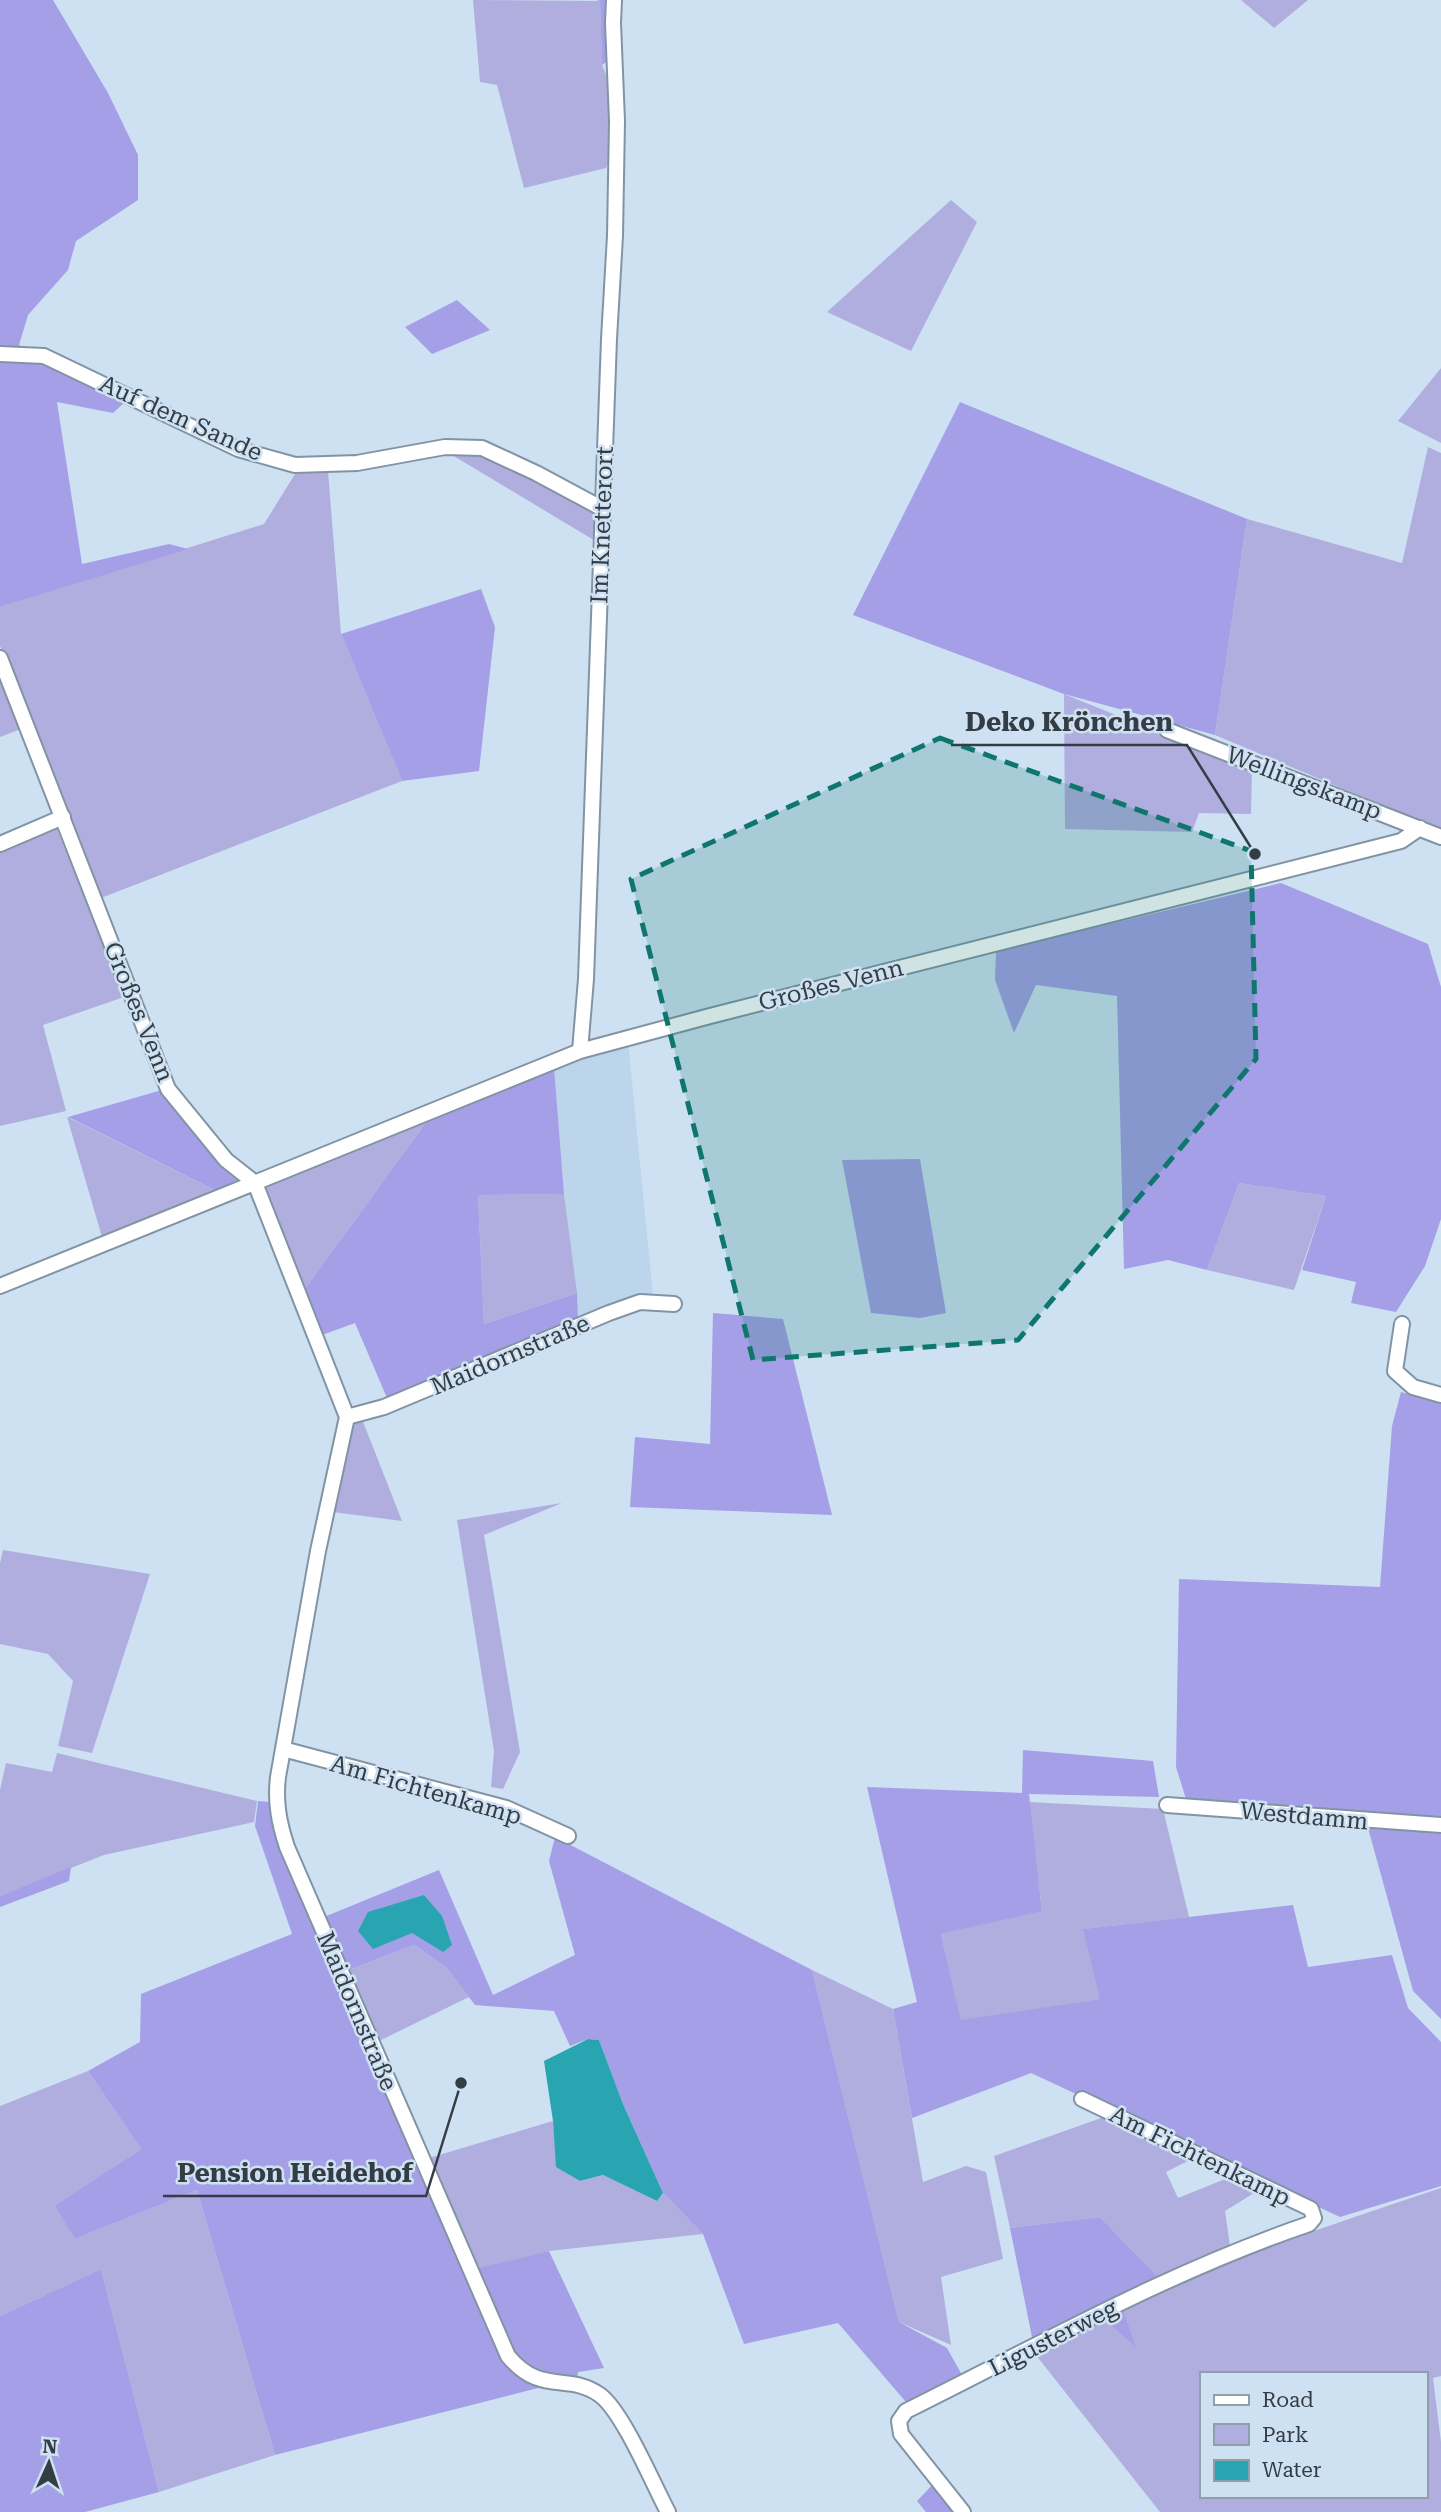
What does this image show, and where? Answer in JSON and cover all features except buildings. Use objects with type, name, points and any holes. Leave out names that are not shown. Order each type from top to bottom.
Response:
[{"type":"street","name":"Im Knetterort","points":[[580,1051],[586,979],[615,236],[617,121],[614,0]]},
{"type":"street","name":"Auf dem Sande","points":[[0,354],[44,356],[238,449],[295,465],[357,463],[445,447],[482,448],[603,509]]},
{"type":"street","name":"Großes Venn","points":[[0,658],[169,1089],[226,1160],[255,1183]]},
{"type":"street","name":"Wellingskamp","points":[[1167,730],[1441,836]]},
{"type":"street","points":[[0,844],[63,817]]},
{"type":"street","name":"Großes Venn","points":[[0,1286],[580,1051],[1401,841],[1420,828]]},
{"type":"street","points":[[255,1183],[347,1417]]},
{"type":"street","name":"Maidornstraße","points":[[668,2512],[616,2412],[600,2395],[584,2386],[544,2381],[529,2376],[518,2369],[508,2356],[287,1847],[276,1798],[318,1551],[347,1417],[384,1407],[640,1302],[674,1304]]},
{"type":"street","points":[[1402,1324],[1395,1371],[1413,1387],[1441,1395]]},
{"type":"street","name":"Am Fichtenkamp","points":[[283,1749],[506,1808],[568,1836]]},
{"type":"street","name":"Westdamm","points":[[1167,1805],[1441,1825]]},
{"type":"street","name":"Am Fichtenkamp","points":[[1082,2099],[1311,2209],[1314,2218]]},
{"type":"street","name":"Ligusterweg","points":[[962,2512],[901,2434],[899,2421],[906,2411],[1162,2283],[1251,2244],[1308,2224],[1314,2218]]},
{"type":"highlighted area","points":[[940,738],[1251,851],[1256,1059],[1018,1340],[753,1360],[631,879]]},
{"type":"shaded area","points":[[0,0],[53,0],[108,93],[138,155],[138,200],[76,241],[68,270],[28,315],[19,345],[124,403],[113,413],[57,402],[82,564],[169,544],[188,549],[0,607]]},
{"type":"shaded area","points":[[596,0],[609,0],[608,61],[602,65],[600,1]]},
{"type":"shaded area","points":[[457,300],[490,330],[432,354],[405,327]]},
{"type":"shaded area","points":[[960,402],[1247,519],[1215,735],[1064,694],[853,615]]},
{"type":"shaded area","points":[[481,589],[495,627],[479,771],[402,781],[341,634]]},
{"type":"shaded area","points":[[1281,883],[1428,944],[1441,987],[1441,1219],[1425,1266],[1396,1312],[1351,1303],[1356,1282],[1302,1270],[1326,1196],[1239,1183],[1207,1270],[1168,1260],[1124,1269],[1117,996],[1036,985],[1014,1033],[995,980],[996,951]]},
{"type":"shaded area","points":[[628,1041],[653,1296],[578,1320],[554,1067]]},
{"type":"shaded area","points":[[554,1067],[564,1194],[478,1195],[484,1324],[577,1293],[578,1320],[387,1398],[355,1323],[322,1335],[304,1290],[429,1118]]},
{"type":"shaded area","points":[[162,1090],[240,1179],[215,1190],[68,1117]]},
{"type":"shaded area","points":[[920,1159],[946,1313],[920,1318],[871,1313],[842,1160]]},
{"type":"shaded area","points":[[713,1313],[783,1319],[832,1515],[630,1507],[635,1437],[710,1444]]},
{"type":"shaded area","points":[[1401,1392],[1441,1403],[1441,1818],[1186,1799],[1176,1767],[1179,1579],[1380,1587],[1392,1426]]},
{"type":"shaded area","points":[[1023,1750],[1153,1761],[1159,1797],[1029,1794],[1042,1911],[941,1934],[961,2020],[1100,1999],[1083,1929],[1293,1905],[1308,1967],[1392,1955],[1408,2008],[1441,2042],[1441,2186],[1340,2217],[1031,2073],[912,2118],[893,2009],[917,2002],[867,1787],[1022,1793]]},
{"type":"shaded area","points":[[258,1801],[269,1802],[272,1825],[462,2272],[549,2251],[604,2368],[578,2372],[576,2389],[542,2387],[275,2455],[197,2190],[75,2239],[55,2206],[141,2149],[88,2071],[140,2042],[141,1994],[292,1934],[255,1826]]},
{"type":"shaded area","points":[[1368,1828],[1441,1833],[1441,2019],[1413,1991]]},
{"type":"shaded area","points":[[555,1837],[812,1970],[899,2322],[947,2348],[962,2375],[906,2402],[838,2323],[744,2344],[703,2234],[663,2193],[623,2104],[599,2040],[588,2039],[570,2046],[554,2011],[475,2005],[446,1967],[414,1945],[346,1971],[324,1917],[439,1870],[493,1995],[575,1955],[549,1861]]},
{"type":"shaded area","points":[[71,1867],[69,1881],[0,1907],[0,1896]]},
{"type":"shaded area","points":[[1100,2217],[1160,2279],[1033,2342],[1010,2228]]},
{"type":"shaded area","points":[[101,2269],[159,2492],[85,2512],[0,2512],[0,2316]]},
{"type":"shaded area","points":[[1123,2309],[1136,2347],[1103,2318]]},
{"type":"shaded area","points":[[934,2483],[957,2512],[926,2512],[917,2501]]},
{"type":"green space","points":[[473,0],[600,1],[602,65],[608,79],[610,129],[609,162],[606,168],[524,188],[497,85],[480,82]]},
{"type":"green space","points":[[1241,0],[1308,0],[1274,28]]},
{"type":"green space","points":[[951,200],[977,222],[911,351],[827,312]]},
{"type":"green space","points":[[1441,368],[1441,443],[1398,421]]},
{"type":"green space","points":[[1428,447],[1441,453],[1441,830],[1215,735],[1247,519],[1402,563]]},
{"type":"green space","points":[[447,452],[482,455],[543,484],[596,514],[597,542]]},
{"type":"green space","points":[[328,471],[341,634],[402,781],[101,898],[0,646],[0,607],[264,524],[295,474]]},
{"type":"green space","points":[[0,675],[21,729],[0,737]]},
{"type":"green space","points":[[1064,694],[1252,770],[1251,814],[1199,813],[1192,832],[1065,829]]},
{"type":"green space","points":[[56,827],[124,997],[43,1025],[66,1111],[0,1126],[0,851]]},
{"type":"green space","points":[[67,1117],[215,1190],[102,1237]]},
{"type":"green space","points":[[429,1118],[304,1290],[261,1187]]},
{"type":"green space","points":[[1239,1183],[1326,1196],[1294,1290],[1207,1270]]},
{"type":"green space","points":[[564,1194],[577,1293],[484,1324],[478,1195]]},
{"type":"green space","points":[[362,1419],[402,1521],[333,1512],[353,1421]]},
{"type":"green space","points":[[562,1503],[484,1535],[520,1752],[503,1789],[491,1787],[494,1751],[457,1520]]},
{"type":"green space","points":[[3,1550],[150,1574],[92,1753],[58,1746],[73,1681],[48,1654],[0,1644],[0,1563]]},
{"type":"green space","points":[[57,1753],[257,1801],[254,1822],[104,1855],[0,1896],[0,1790],[6,1763],[52,1772]]},
{"type":"green space","points":[[1029,1802],[1163,1809],[1189,1917],[1084,1929],[1101,1999],[961,2021],[941,1934],[1042,1910]]},
{"type":"green space","points":[[414,1945],[446,1967],[469,1997],[377,2042],[346,1971]]},
{"type":"green space","points":[[812,1970],[893,2009],[923,2182],[966,2166],[986,2172],[1003,2259],[941,2277],[951,2345],[899,2322]]},
{"type":"green space","points":[[88,2071],[141,2149],[56,2206],[75,2239],[197,2190],[275,2455],[159,2492],[101,2269],[0,2316],[0,2106]]},
{"type":"green space","points":[[1104,2117],[1194,2158],[1166,2172],[1178,2198],[1235,2175],[1259,2190],[1225,2211],[1230,2246],[1160,2279],[1100,2217],[1010,2228],[994,2156]]},
{"type":"green space","points":[[553,2121],[557,2167],[580,2181],[603,2175],[657,2201],[663,2193],[703,2234],[549,2251],[475,2270],[429,2158]]},
{"type":"green space","points":[[1441,2188],[1441,2376],[1433,2378],[1441,2442],[1441,2512],[1160,2512],[1035,2354],[1103,2318],[1135,2345],[1123,2309],[1240,2258]]},
{"type":"water","points":[[424,1895],[442,1916],[452,1945],[443,1952],[412,1933],[373,1949],[358,1931],[368,1912]]},
{"type":"water","points":[[588,2039],[599,2040],[623,2104],[663,2193],[657,2201],[603,2175],[580,2181],[556,2167],[553,2121],[544,2061]]},
{"type":"place","name":"Deko Krönchen","points":[[1255,854]]},
{"type":"place","name":"Pension Heidehof","points":[[461,2083]]}]
